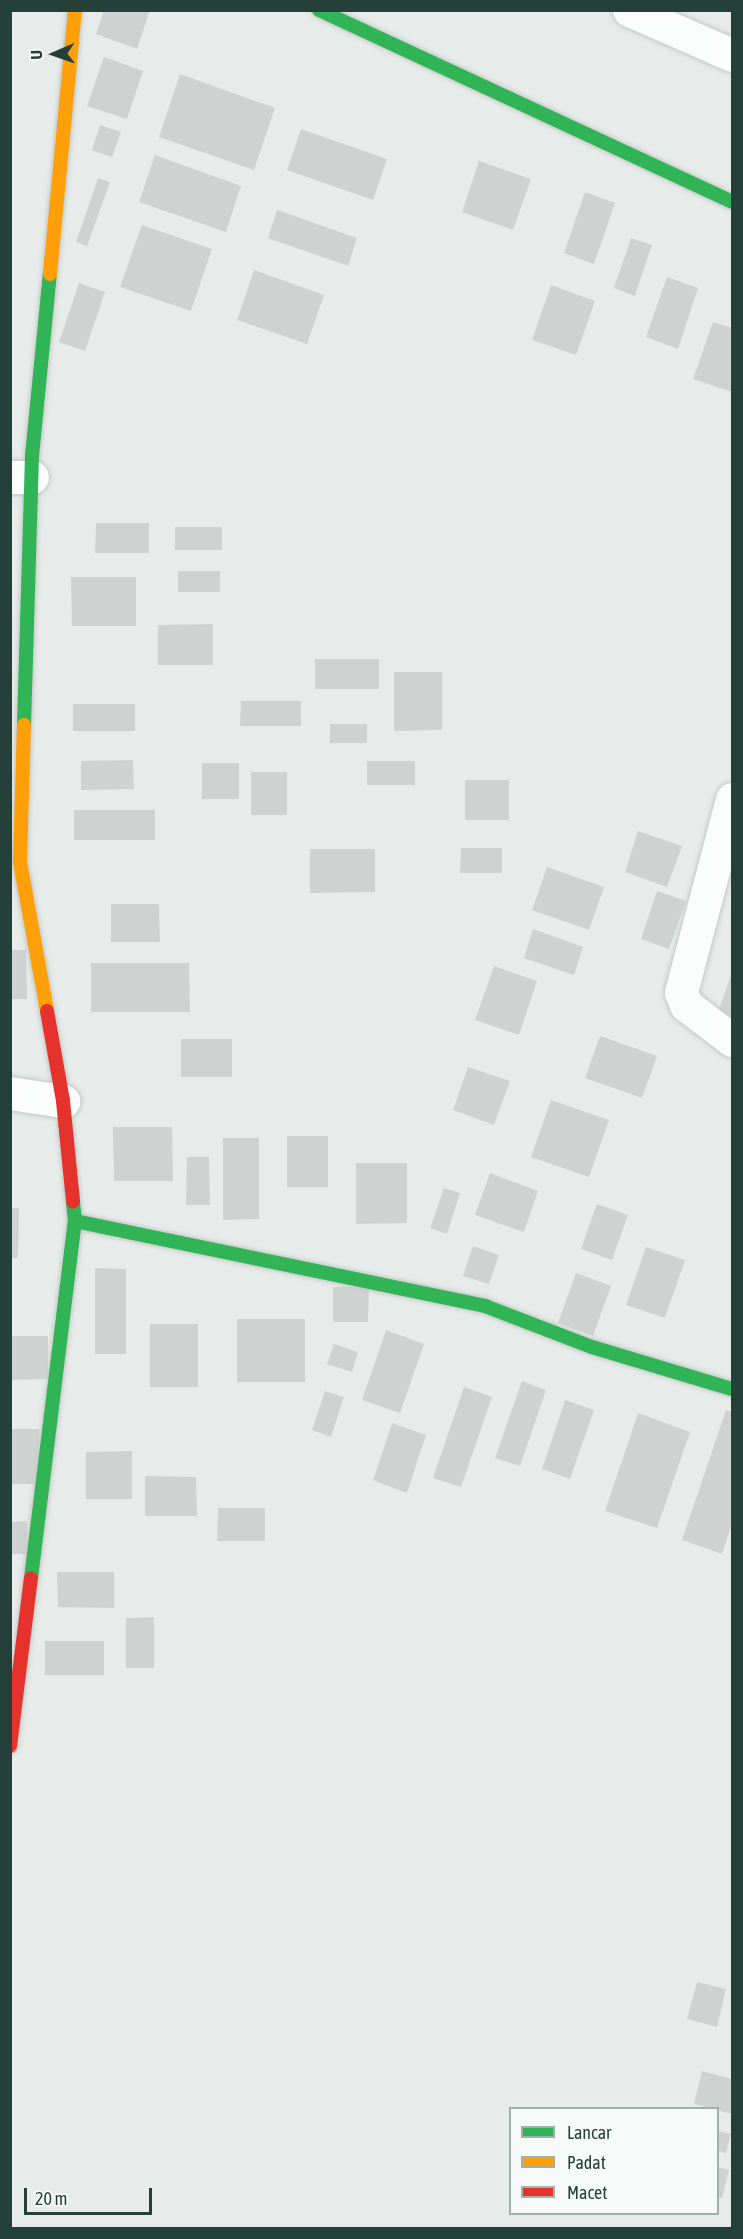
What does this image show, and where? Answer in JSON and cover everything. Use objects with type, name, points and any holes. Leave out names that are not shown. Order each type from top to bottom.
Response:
[{"type":"street","points":[[10,1746],[75,1221],[63,1101],[20,862],[16,756],[21,477],[75,10]]},
{"type":"street","points":[[319,10],[732,202]]},
{"type":"street","points":[[629,10],[732,55]]},
{"type":"street","points":[[732,799],[681,992],[686,1005],[732,1040]]},
{"type":"street","points":[[10,1093],[63,1101]]},
{"type":"street","points":[[75,1221],[485,1306],[592,1347],[732,1389]]},
{"type":"building","points":[[104,10],[150,10],[137,49],[96,34]]},
{"type":"building","points":[[104,57],[143,71],[127,119],[87,106]]},
{"type":"building","points":[[180,74],[275,108],[254,170],[159,137]]},
{"type":"building","points":[[100,125],[121,132],[112,157],[92,150]]},
{"type":"building","points":[[301,129],[387,159],[373,200],[287,170]]},
{"type":"building","points":[[155,155],[241,186],[226,232],[139,202]]},
{"type":"building","points":[[479,161],[531,179],[513,230],[462,212]]},
{"type":"building","points":[[98,178],[110,182],[87,246],[76,242]]},
{"type":"building","points":[[585,192],[615,203],[594,264],[564,253]]},
{"type":"building","points":[[277,210],[357,238],[348,266],[268,238]]},
{"type":"building","points":[[142,225],[212,249],[191,311],[120,287]]},
{"type":"building","points":[[631,238],[652,245],[635,296],[614,288]]},
{"type":"building","points":[[254,270],[324,295],[307,344],[237,320]]},
{"type":"building","points":[[667,277],[698,288],[678,349],[646,337]]},
{"type":"building","points":[[79,283],[105,292],[85,351],[59,342]]},
{"type":"building","points":[[551,285],[595,301],[576,355],[532,340]]},
{"type":"building","points":[[713,322],[732,328],[732,392],[693,379]]},
{"type":"building","points":[[96,523],[149,523],[149,553],[95,553]]},
{"type":"building","points":[[175,527],[222,527],[222,550],[175,550]]},
{"type":"building","points":[[178,571],[220,571],[220,592],[178,592]]},
{"type":"building","points":[[71,577],[136,577],[136,626],[72,626]]},
{"type":"building","points":[[213,624],[213,665],[158,665],[158,625]]},
{"type":"building","points":[[315,659],[379,659],[379,689],[315,689]]},
{"type":"building","points":[[394,672],[442,672],[442,730],[394,731]]},
{"type":"building","points":[[241,701],[301,701],[301,726],[240,726]]},
{"type":"building","points":[[73,704],[135,704],[135,731],[73,731]]},
{"type":"building","points":[[330,724],[367,724],[367,743],[330,743]]},
{"type":"building","points":[[133,760],[134,789],[81,790],[81,761]]},
{"type":"building","points":[[367,761],[415,761],[415,785],[367,785]]},
{"type":"building","points":[[202,763],[239,763],[239,799],[202,799]]},
{"type":"building","points":[[251,772],[287,772],[287,815],[251,815]]},
{"type":"building","points":[[465,780],[509,780],[509,820],[465,820]]},
{"type":"building","points":[[74,810],[155,810],[155,840],[74,840]]},
{"type":"building","points":[[638,831],[682,846],[667,887],[625,872]]},
{"type":"building","points":[[461,848],[502,848],[502,873],[460,873]]},
{"type":"building","points":[[310,849],[375,849],[375,892],[310,893]]},
{"type":"building","points":[[547,867],[604,887],[589,930],[532,910]]},
{"type":"building","points":[[657,891],[686,901],[669,949],[641,939]]},
{"type":"building","points":[[111,904],[159,904],[160,942],[111,942]]},
{"type":"building","points":[[533,929],[583,947],[574,975],[524,958]]},
{"type":"building","points":[[10,950],[26,950],[27,999],[10,999]]},
{"type":"building","points":[[91,963],[189,963],[190,1012],[91,1012]]},
{"type":"building","points":[[494,966],[537,981],[519,1035],[475,1020]]},
{"type":"building","points":[[732,972],[732,1017],[718,1012]]},
{"type":"building","points":[[600,1036],[657,1056],[642,1098],[585,1078]]},
{"type":"building","points":[[181,1039],[232,1039],[232,1077],[181,1077]]},
{"type":"building","points":[[468,1067],[510,1081],[494,1125],[453,1110]]},
{"type":"building","points":[[551,1100],[609,1120],[589,1177],[531,1157]]},
{"type":"building","points":[[113,1127],[172,1127],[173,1181],[114,1181]]},
{"type":"building","points":[[287,1136],[328,1136],[328,1187],[287,1187]]},
{"type":"building","points":[[223,1138],[259,1138],[259,1219],[223,1220]]},
{"type":"building","points":[[187,1157],[209,1157],[210,1205],[186,1205]]},
{"type":"building","points":[[356,1163],[407,1163],[407,1223],[356,1224]]},
{"type":"building","points":[[490,1173],[538,1191],[524,1232],[475,1215]]},
{"type":"building","points":[[444,1188],[460,1193],[447,1234],[430,1228]]},
{"type":"building","points":[[597,1204],[628,1215],[612,1260],[581,1249]]},
{"type":"building","points":[[10,1208],[19,1208],[18,1258],[10,1258]]},
{"type":"building","points":[[473,1246],[499,1255],[489,1284],[463,1276]]},
{"type":"building","points":[[646,1247],[685,1260],[665,1318],[626,1305]]},
{"type":"building","points":[[95,1268],[126,1269],[126,1354],[95,1354]]},
{"type":"building","points":[[576,1273],[611,1286],[593,1336],[558,1323]]},
{"type":"building","points":[[333,1287],[369,1287],[368,1322],[333,1322]]},
{"type":"building","points":[[237,1319],[305,1319],[305,1382],[237,1382]]},
{"type":"building","points":[[150,1324],[198,1324],[198,1387],[150,1387]]},
{"type":"building","points":[[386,1330],[424,1344],[400,1413],[362,1400]]},
{"type":"building","points":[[10,1336],[48,1336],[48,1379],[10,1380]]},
{"type":"building","points":[[334,1344],[358,1352],[352,1372],[327,1364]]},
{"type":"building","points":[[522,1381],[546,1390],[520,1466],[495,1458]]},
{"type":"building","points":[[464,1387],[492,1397],[461,1487],[433,1478]]},
{"type":"building","points":[[325,1391],[344,1397],[331,1437],[312,1430]]},
{"type":"building","points":[[565,1400],[594,1410],[570,1479],[542,1469]]},
{"type":"building","points":[[726,1410],[732,1412],[732,1524],[722,1554],[682,1540]]},
{"type":"building","points":[[638,1413],[690,1432],[657,1528],[605,1511]]},
{"type":"building","points":[[392,1423],[426,1435],[407,1493],[373,1480]]},
{"type":"building","points":[[10,1429],[39,1429],[39,1484],[10,1484]]},
{"type":"building","points":[[132,1451],[132,1499],[86,1499],[86,1452]]},
{"type":"building","points":[[145,1476],[196,1477],[197,1516],[145,1516]]},
{"type":"building","points":[[218,1508],[265,1508],[265,1541],[217,1541]]},
{"type":"building","points":[[27,1521],[28,1554],[10,1554],[10,1522]]},
{"type":"building","points":[[57,1572],[114,1572],[114,1608],[58,1607]]},
{"type":"building","points":[[154,1617],[154,1668],[126,1668],[126,1618]]},
{"type":"building","points":[[45,1641],[104,1641],[104,1675],[45,1675]]},
{"type":"building","points":[[697,1982],[726,1989],[717,2027],[687,2019]]},
{"type":"building","points":[[702,2071],[732,2079],[732,2114],[719,2111],[719,2107],[694,2104]]},
{"type":"building","points":[[719,2131],[731,2134],[726,2153],[719,2151]]},
{"type":"building","points":[[719,2167],[729,2170],[722,2198],[719,2197]]},
{"type":"traffic: fast","points":[[319,10],[732,202]]},
{"type":"traffic: fast","points":[[24,725],[32,456],[50,274]]},
{"type":"traffic: fast","points":[[73,1202],[75,1221],[485,1306],[592,1347],[732,1389]]},
{"type":"traffic: fast","points":[[31,1578],[75,1221]]},
{"type":"traffic: slow","points":[[50,274],[75,10]]},
{"type":"traffic: slow","points":[[24,725],[20,862],[47,1011]]},
{"type":"traffic: jam","points":[[47,1011],[63,1101],[73,1202]]},
{"type":"traffic: jam","points":[[10,1746],[31,1578]]}]
